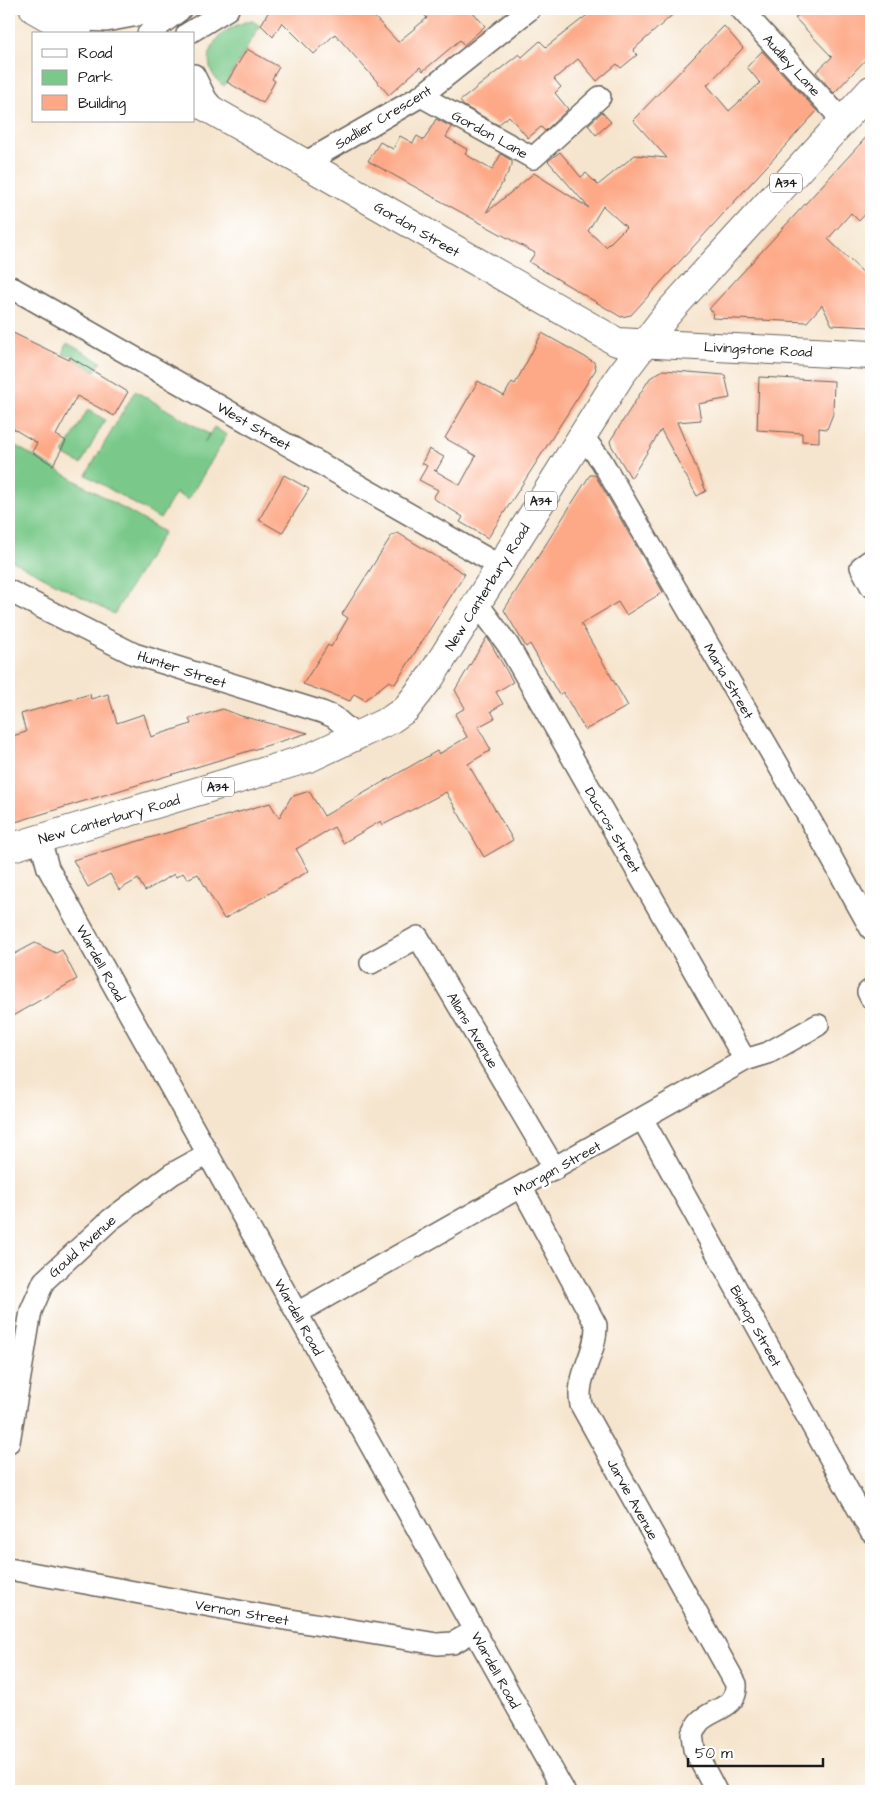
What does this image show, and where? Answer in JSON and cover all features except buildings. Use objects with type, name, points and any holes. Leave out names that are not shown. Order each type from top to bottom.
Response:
[{"type":"main road","points":[[34,9],[74,32]]},
{"type":"main road","name":"New Canterbury Road","points":[[9,848],[263,774],[309,758],[357,737],[390,720],[406,709],[419,695],[620,376],[674,306],[871,90]]},
{"type":"main road","name":"Gordon Street","points":[[195,101],[616,342],[645,344]]},
{"type":"main road","name":"Livingstone Road","points":[[645,344],[871,355]]},
{"type":"street","points":[[44,9],[86,20],[106,21],[171,9]]},
{"type":"street","points":[[151,32],[181,9]]},
{"type":"street","name":"Sadlier Crescent","points":[[303,164],[421,96],[507,16],[530,9]]},
{"type":"street","name":"Audley Lane","points":[[741,9],[843,121]]},
{"type":"street","points":[[190,32],[224,12]]},
{"type":"street","points":[[195,46],[199,37],[224,12]]},
{"type":"street","points":[[195,76],[206,99],[219,114]]},
{"type":"street","name":"Gordon Lane","points":[[421,96],[533,158],[600,97]]},
{"type":"street","name":"West Street","points":[[9,286],[500,566]]},
{"type":"street","name":"Maria Street","points":[[582,436],[601,460],[816,830],[871,929]]},
{"type":"street","points":[[871,560],[861,567],[871,586]]},
{"type":"street","name":"Hunter Street","points":[[9,591],[134,654],[322,712],[334,717],[357,737]]},
{"type":"street","name":"Ducros Street","points":[[477,603],[508,645],[745,1060]]},
{"type":"street","name":"Wardell Road","points":[[40,839],[48,868],[564,1791]]},
{"type":"street","name":"Allans Avenue","points":[[371,963],[418,937],[555,1169]]},
{"type":"street","name":"Morgan Street","points":[[297,1313],[643,1120],[745,1060],[768,1053],[818,1025]]},
{"type":"street","name":"Bishop Street","points":[[643,1120],[871,1532]]},
{"type":"street","name":"Gould Avenue","points":[[9,1442],[31,1310],[44,1281],[110,1220],[172,1174],[208,1154]]},
{"type":"street","name":"Jarvie Avenue","points":[[522,1188],[596,1325],[596,1337],[580,1386],[581,1405],[736,1684],[736,1696],[732,1702],[702,1719],[692,1734],[694,1749],[716,1791]]},
{"type":"street","name":"Vernon Street","points":[[9,1569],[254,1614],[437,1644],[453,1642],[474,1632]]},
{"type":"green space","points":[[251,20],[260,26],[224,86],[212,73],[209,59],[211,51],[219,37],[226,31]]},
{"type":"green space","points":[[67,343],[101,362],[95,371],[74,360],[74,355],[63,355]]},
{"type":"green space","points":[[135,391],[209,434],[204,443],[214,427],[227,435],[188,500],[176,493],[160,519],[86,475]]},
{"type":"green space","points":[[88,409],[105,420],[81,464],[63,454]]},
{"type":"green space","points":[[9,442],[164,532],[114,614],[9,559]]}]
